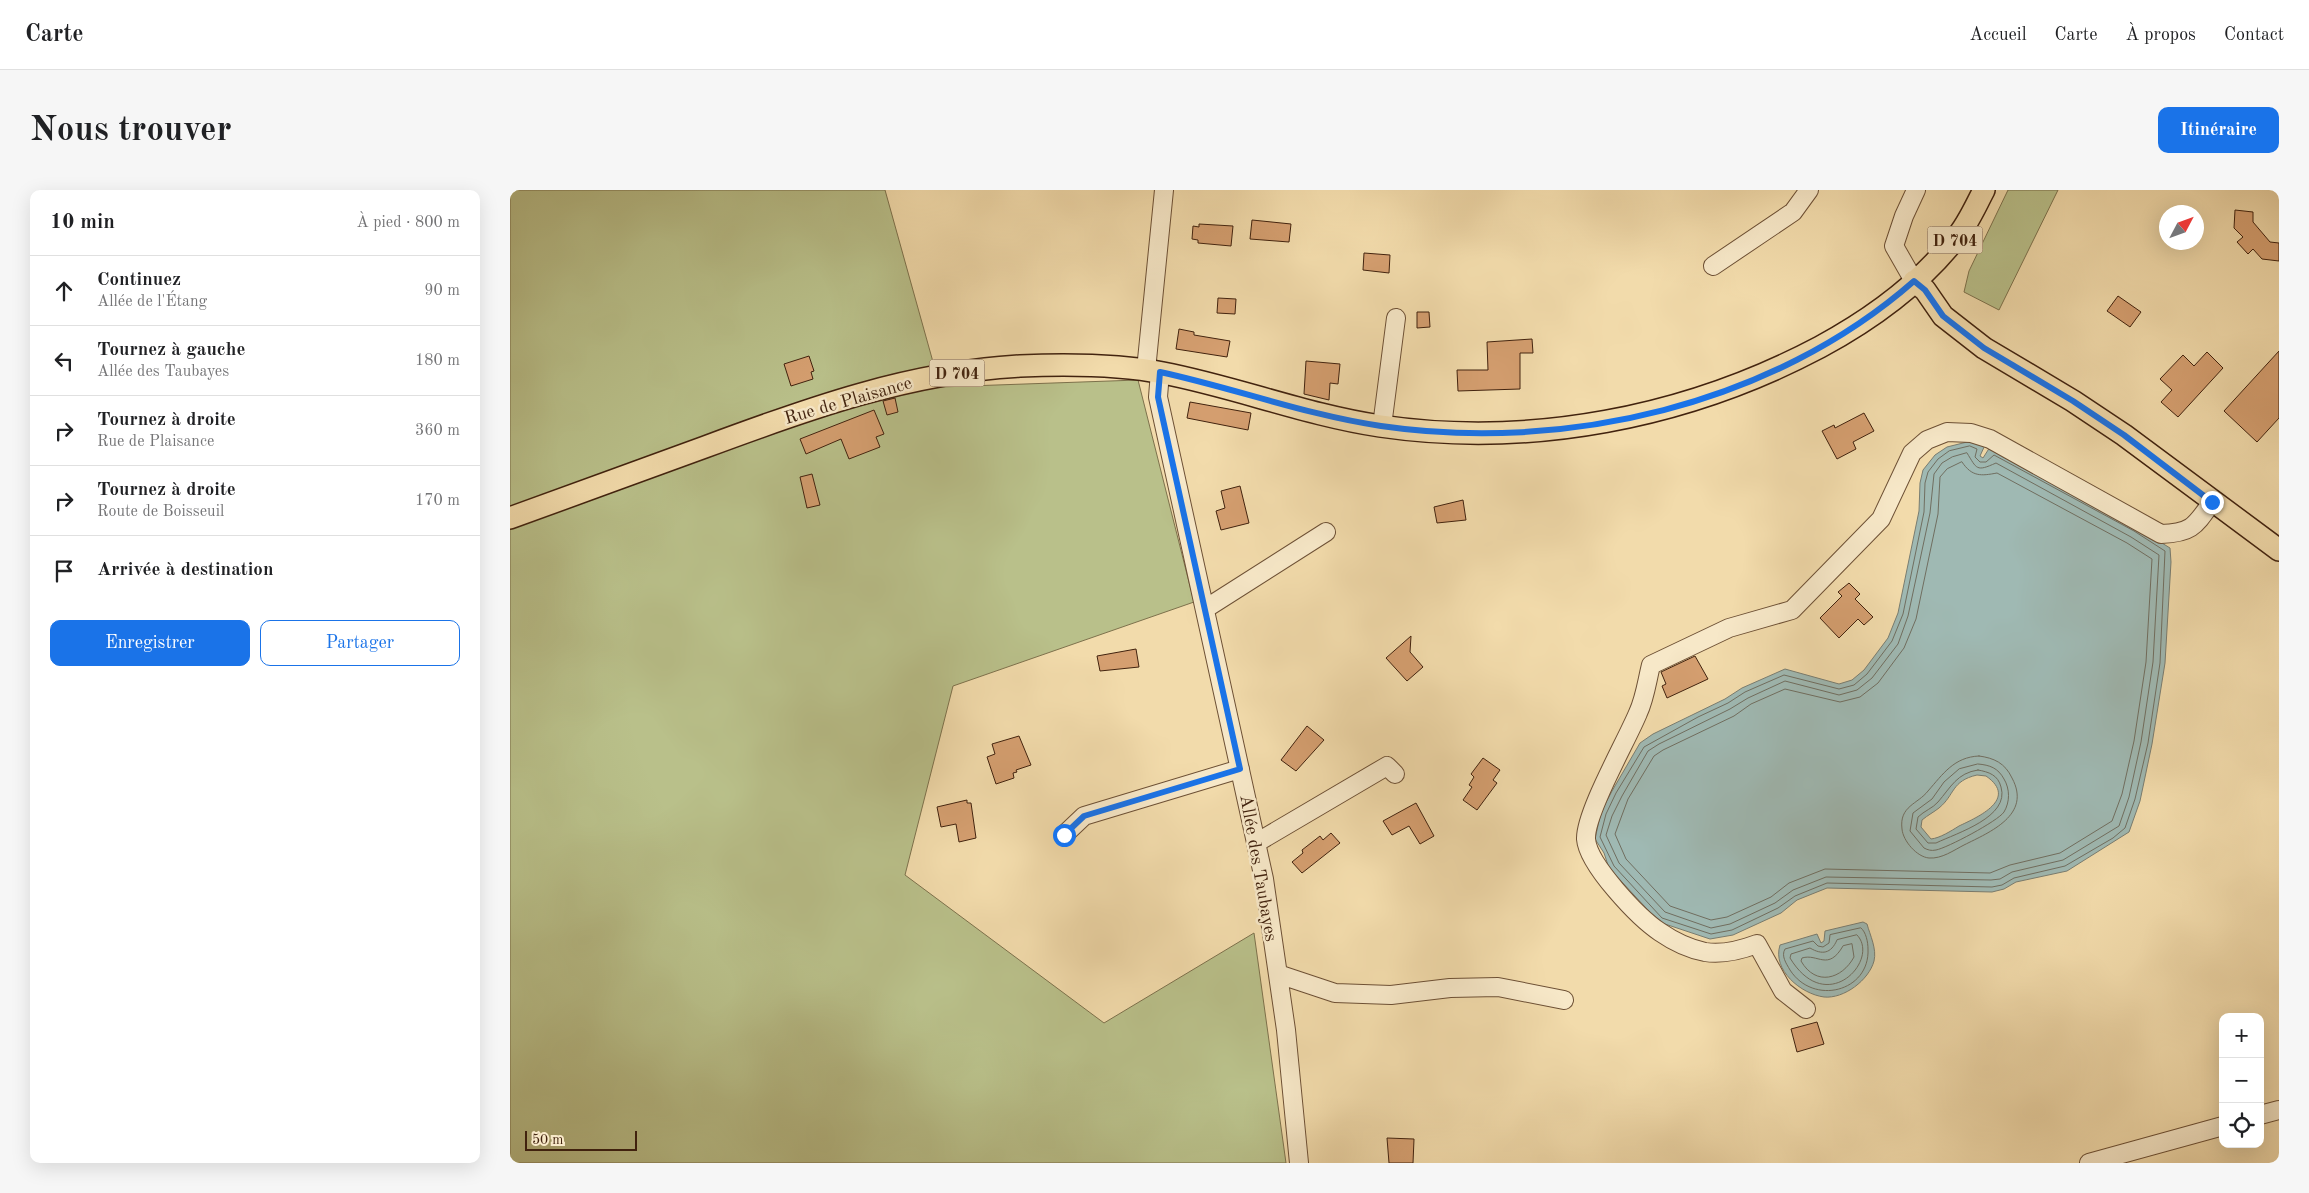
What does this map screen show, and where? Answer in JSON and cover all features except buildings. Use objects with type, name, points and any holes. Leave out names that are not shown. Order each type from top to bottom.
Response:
[{"type":"main road","name":"Rue de Plaisance","points":[[510,518],[774,421],[891,386],[937,376],[1023,366],[1085,365],[1153,371],[1202,381],[1305,411],[1382,426],[1469,433],[1532,431],[1602,422],[1668,408],[1734,386],[1796,359],[1853,328],[1885,306],[1914,281],[1957,238],[1984,190]]},
{"type":"main road","points":[[1914,281],[1925,290],[1943,316],[1984,348],[2073,401],[2117,430],[2279,550]]},
{"type":"street","name":"Allée des Taubayes","points":[[1164,190],[1153,371],[1264,879],[1278,974],[1299,1163]]},
{"type":"street","points":[[1713,266],[1793,212],[1810,190]]},
{"type":"street","points":[[1914,281],[1894,246],[1904,216],[1916,190]]},
{"type":"street","points":[[1382,426],[1396,318]]},
{"type":"street","points":[[1806,1008],[1783,991],[1757,944],[1737,951],[1707,952],[1661,932],[1642,918],[1625,900],[1603,873],[1591,854],[1586,839],[1591,816],[1640,711],[1651,665],[1729,628],[1792,610],[1881,519],[1912,453],[1927,440],[1947,432],[1971,433],[1990,439],[2162,534],[2184,533],[2201,517],[2212,502]]},
{"type":"street","points":[[1205,609],[1326,532]]},
{"type":"street","points":[[1256,842],[1387,766],[1395,774]]},
{"type":"street","points":[[1064,835],[1084,816],[1240,769]]},
{"type":"street","points":[[1278,974],[1335,993],[1391,995],[1450,988],[1498,987],[1564,1000]]},
{"type":"street","points":[[2264,1115],[2279,1110]]},
{"type":"street","points":[[2088,1163],[2219,1127]]},
{"type":"green space","points":[[510,190],[885,190],[940,387],[1138,380],[1194,602],[953,686],[905,875],[1104,1023],[1254,933],[1286,1163],[510,1163]]},
{"type":"green space","points":[[2008,190],[2058,190],[1999,310],[1964,292],[1969,271]]},
{"type":"water","points":[[1971,441],[1985,445],[1980,456],[1983,458],[1990,447],[2136,527],[2170,548],[2171,562],[2165,663],[2152,744],[2140,801],[2129,832],[2067,871],[2016,882],[2004,889],[1992,892],[1827,888],[1797,900],[1781,913],[1733,935],[1710,939],[1659,922],[1609,868],[1604,853],[1595,839],[1601,812],[1640,743],[1653,734],[1725,699],[1742,688],[1785,669],[1839,684],[1852,680],[1864,670],[1888,638],[1898,613],[1919,511],[1920,483],[1923,470],[1935,455],[1947,447]],"holes":[[[1977,775],[1986,776],[1995,784],[1998,792],[1997,800],[1992,806],[1976,818],[1942,836],[1931,839],[1921,827],[1922,820],[1939,808],[1962,781]]]},
{"type":"water","points":[[1863,922],[1867,924],[1875,956],[1867,975],[1855,987],[1840,995],[1824,997],[1815,995],[1798,986],[1784,972],[1780,963],[1780,945],[1817,934],[1821,943],[1824,941],[1825,931]]},
{"type":"route","points":[[1064,835],[1084,816],[1240,769],[1158,397],[1160,372],[1202,381],[1305,411],[1382,426],[1469,433],[1577,427],[1619,420],[1668,408],[1758,377],[1853,328],[1885,306],[1914,281],[1925,290],[1943,316],[1984,348],[2073,401],[2124,435],[2212,502]]}]
